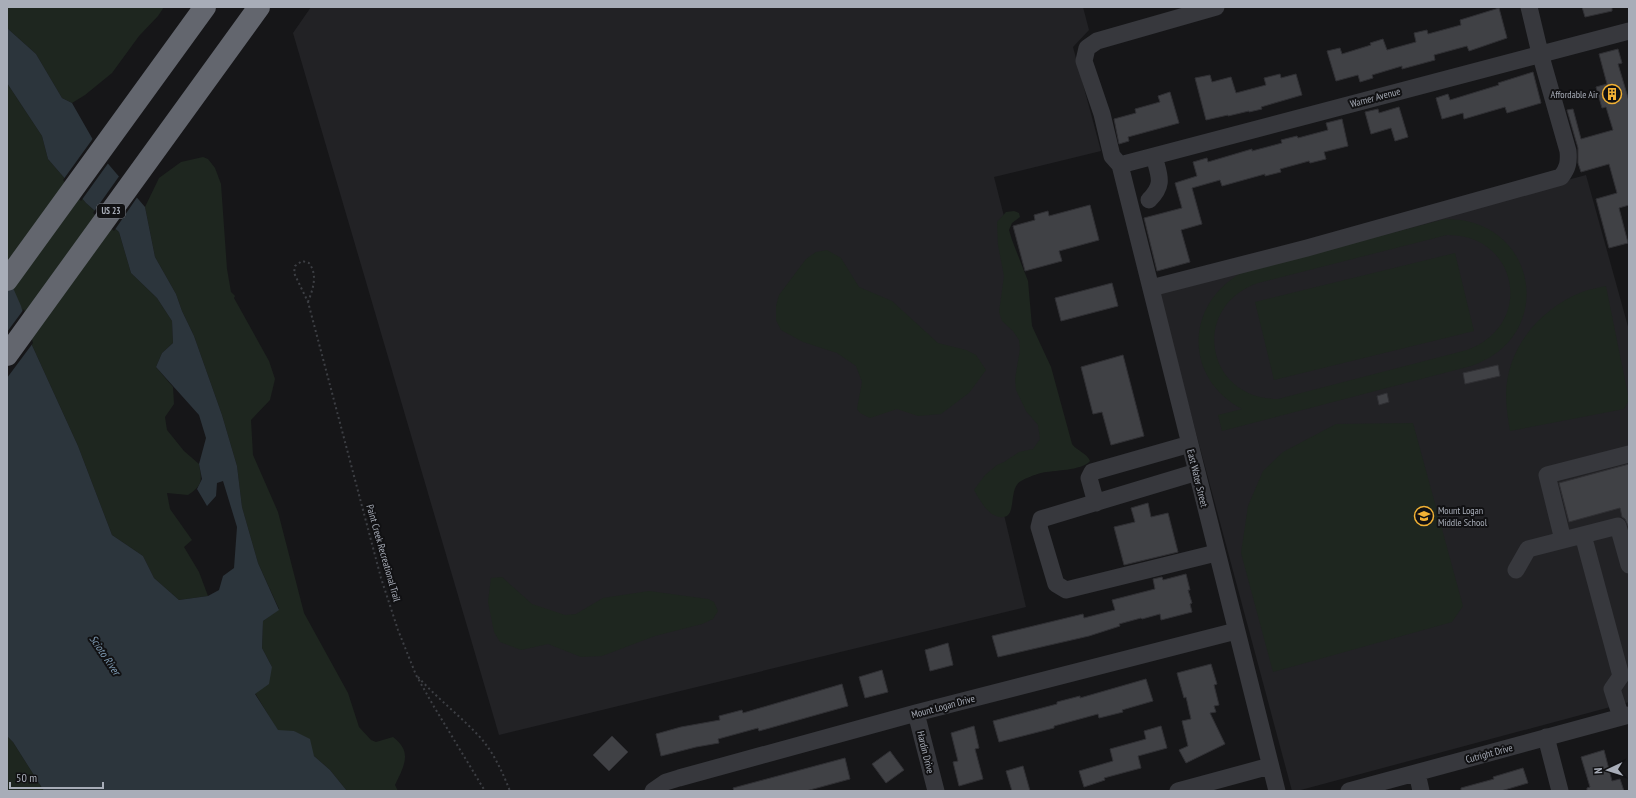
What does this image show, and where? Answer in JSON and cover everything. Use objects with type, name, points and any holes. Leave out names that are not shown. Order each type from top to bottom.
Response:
[{"type":"highway","points":[[7,280],[205,7]]},
{"type":"highway","name":"US 23","points":[[7,355],[259,7]]},
{"type":"street","name":"East Water Street","points":[[1216,7],[1097,41],[1087,48],[1084,61],[1102,114],[1112,156],[1120,165],[1216,553],[1277,791]]},
{"type":"street","points":[[1151,288],[1308,248],[1562,177],[1566,171],[1568,152],[1540,53],[1529,7]]},
{"type":"street","name":"Warner Avenue","points":[[1120,165],[1540,53],[1629,31]]},
{"type":"street","points":[[1149,200],[1157,192],[1160,184],[1154,156]]},
{"type":"street","points":[[1096,503],[1089,478],[1092,472],[1190,444]]},
{"type":"street","points":[[1563,540],[1547,475],[1629,454]]},
{"type":"street","points":[[1197,472],[1041,519],[1039,527],[1056,584],[1066,590],[1216,553]]},
{"type":"street","points":[[1516,570],[1528,549],[1618,526],[1629,565]]},
{"type":"street","points":[[1583,535],[1621,676],[1612,689],[1625,716]]},
{"type":"street","name":"Mount Logan Drive","points":[[653,791],[666,782],[679,778],[916,713],[1236,631]]},
{"type":"street","name":"Hardin Drive","points":[[916,713],[936,791]]},
{"type":"street","name":"Cutright Drive","points":[[1349,791],[1625,716]]},
{"type":"street","points":[[1546,737],[1560,791]]},
{"type":"street","points":[[1178,791],[1270,766]]},
{"type":"street","points":[[1416,773],[1421,791]]},
{"type":"path","name":"Paint Creek Recreational Trail","points":[[308,302],[314,279],[314,269],[309,263],[302,261],[295,266],[294,273],[308,302],[381,578],[398,630],[416,675],[485,791]]},
{"type":"path","points":[[416,675],[435,696],[478,735],[492,752],[510,791]]},
{"type":"shaded area","points":[[7,7],[164,7],[158,16],[139,36],[112,73],[85,95],[72,103],[62,98],[36,54],[7,28]]},
{"type":"shaded area","points":[[311,7],[1083,7],[1089,30],[1073,47],[1101,151],[994,177],[1065,455],[995,477],[1026,607],[499,735],[293,33]]},
{"type":"shaded area","points":[[7,83],[42,136],[48,159],[86,203],[119,232],[131,273],[157,298],[172,321],[173,343],[162,353],[156,367],[173,387],[174,404],[165,417],[167,430],[184,451],[199,464],[201,478],[199,485],[188,495],[167,493],[170,509],[192,540],[184,547],[199,572],[208,596],[179,600],[154,578],[143,556],[112,535],[78,446],[31,343],[7,274]]},
{"type":"shaded area","points":[[203,157],[208,159],[215,168],[221,184],[227,269],[231,292],[235,296],[234,298],[269,361],[275,379],[270,400],[251,420],[253,455],[278,512],[304,613],[348,693],[359,727],[371,740],[376,742],[393,737],[403,748],[405,754],[404,765],[395,785],[398,791],[347,791],[330,770],[314,756],[294,731],[278,731],[255,693],[272,667],[262,648],[263,621],[279,609],[258,563],[242,507],[237,466],[222,415],[194,336],[176,294],[155,257],[145,207],[159,178],[181,162]]},
{"type":"shaded area","name":"Mount Logan Middle School","points":[[1586,175],[1629,330],[1629,702],[1297,791],[1292,791],[1158,291]]},
{"type":"shaded area","points":[[1014,211],[1019,213],[1020,217],[1012,223],[1009,230],[1028,281],[1032,326],[1051,367],[1072,444],[1087,456],[1090,461],[1081,467],[1041,473],[1021,481],[1017,484],[1015,489],[1010,512],[1004,517],[999,517],[989,512],[974,490],[985,475],[997,465],[1019,452],[1033,449],[1040,439],[1038,425],[1026,411],[1016,390],[1015,379],[1020,349],[1019,340],[1013,331],[1002,321],[999,312],[1004,276],[998,245],[997,222],[1006,212]]},
{"type":"shaded area","points":[[1445,219],[1476,224],[1501,237],[1517,257],[1526,281],[1526,306],[1517,331],[1499,351],[1471,366],[1222,431],[1218,415],[1242,409],[1223,395],[1209,379],[1201,360],[1199,340],[1202,321],[1210,302],[1224,286],[1243,272]],"holes":[[[1447,235],[1471,239],[1490,249],[1503,265],[1510,283],[1510,303],[1503,322],[1489,338],[1467,350],[1278,399],[1254,395],[1235,385],[1222,369],[1215,350],[1215,331],[1222,311],[1236,295],[1258,283]]]},
{"type":"shaded area","points":[[827,250],[841,258],[859,287],[892,301],[938,343],[966,350],[976,355],[986,370],[969,393],[941,414],[918,416],[897,409],[870,418],[860,413],[857,409],[862,382],[856,366],[837,353],[803,342],[781,330],[776,320],[776,306],[779,295],[806,259],[816,252]]},
{"type":"shaded area","points":[[1455,253],[1474,331],[1274,380],[1255,302]]},
{"type":"shaded area","points":[[1606,286],[1629,400],[1624,409],[1510,431],[1506,394],[1512,361],[1519,346],[1540,319],[1553,308],[1582,292]]},
{"type":"shaded area","points":[[1413,423],[1463,606],[1452,622],[1273,672],[1241,553],[1248,506],[1263,471],[1283,452],[1336,424]]},
{"type":"shaded area","points":[[502,577],[532,604],[565,615],[576,614],[603,598],[649,591],[708,599],[714,602],[718,611],[713,619],[702,624],[655,636],[602,656],[581,657],[548,644],[521,650],[500,642],[494,632],[488,602],[491,578]]},
{"type":"shaded area","points":[[7,736],[13,742],[44,791],[7,791]]},
{"type":"water","name":"Scioto River","points":[[7,28],[36,54],[62,98],[72,103],[104,159],[145,207],[155,257],[176,294],[194,336],[222,415],[237,466],[242,507],[258,563],[279,610],[263,621],[262,648],[272,667],[269,684],[255,694],[278,730],[294,731],[310,739],[314,756],[330,770],[347,791],[44,791],[13,742],[7,736],[7,274],[21,306],[31,343],[78,446],[112,535],[143,556],[154,578],[179,600],[208,596],[219,590],[223,576],[234,568],[237,527],[223,481],[217,483],[216,496],[207,506],[197,489],[202,479],[199,464],[206,438],[199,415],[156,367],[162,353],[173,343],[172,321],[157,298],[131,273],[119,232],[86,203],[48,159],[42,136],[7,83]]},
{"type":"pier","points":[[94,137],[109,162],[81,201],[63,180]]},
{"type":"pier","points":[[120,175],[138,196],[114,231],[93,213]]},
{"type":"pier","points":[[24,309],[33,343],[7,378],[7,332]]},
{"type":"building","points":[[1582,7],[1612,7],[1612,11],[1585,17]]},
{"type":"building","points":[[1499,8],[1507,38],[1469,51],[1467,46],[1434,55],[1435,60],[1402,69],[1402,66],[1372,75],[1373,78],[1360,82],[1358,75],[1336,81],[1327,51],[1340,48],[1342,54],[1371,45],[1370,43],[1383,39],[1387,50],[1416,42],[1414,33],[1427,30],[1428,34],[1461,25],[1460,20]]},
{"type":"building","points":[[1618,49],[1622,63],[1618,64],[1629,101],[1629,205],[1619,208],[1628,243],[1609,248],[1596,199],[1617,193],[1609,164],[1581,172],[1578,163],[1578,148],[1567,110],[1573,109],[1581,139],[1613,130],[1606,107],[1602,108],[1596,87],[1607,84],[1599,54]]},
{"type":"building","points":[[1533,72],[1541,103],[1507,113],[1505,107],[1464,119],[1463,113],[1442,119],[1436,98],[1448,94],[1450,100],[1499,85],[1498,83]]},
{"type":"building","points":[[1280,74],[1281,78],[1296,74],[1302,95],[1261,107],[1262,109],[1206,120],[1195,78],[1210,75],[1212,82],[1231,77],[1236,93],[1266,85],[1264,78]]},
{"type":"building","points":[[1170,92],[1179,123],[1128,137],[1129,141],[1119,144],[1114,119],[1136,113],[1135,109],[1160,102],[1158,96]]},
{"type":"building","points":[[1399,107],[1408,137],[1395,141],[1391,128],[1371,134],[1365,112],[1378,109],[1379,113]]},
{"type":"building","points":[[1342,119],[1348,146],[1324,152],[1326,159],[1310,163],[1309,161],[1280,169],[1281,172],[1265,176],[1265,174],[1222,186],[1220,180],[1192,188],[1202,224],[1181,230],[1190,262],[1157,271],[1144,218],[1182,208],[1175,183],[1197,176],[1193,162],[1207,158],[1208,162],[1252,149],[1252,151],[1282,143],[1281,140],[1297,136],[1298,138],[1328,130],[1326,123]]},
{"type":"building","points":[[1090,205],[1099,240],[1059,251],[1062,261],[1025,271],[1013,226],[1035,220],[1034,215],[1048,211],[1049,216]]},
{"type":"building","points":[[1112,283],[1118,306],[1061,321],[1055,298]]},
{"type":"building","points":[[1123,355],[1144,436],[1111,445],[1102,412],[1093,414],[1081,367]]},
{"type":"building","points":[[1498,365],[1500,376],[1465,384],[1463,373]]},
{"type":"building","points":[[1387,393],[1389,402],[1379,405],[1377,396]]},
{"type":"building","points":[[1629,464],[1629,528],[1625,519],[1622,517],[1620,508],[1569,522],[1559,483]]},
{"type":"building","points":[[1148,503],[1151,517],[1168,513],[1178,552],[1124,565],[1114,527],[1135,522],[1131,508]]},
{"type":"building","points":[[1186,574],[1190,590],[1188,590],[1192,603],[1190,604],[1192,612],[1161,620],[1160,614],[1141,618],[1119,624],[1120,626],[1089,636],[998,657],[992,636],[1083,614],[1084,618],[1115,610],[1112,600],[1155,589],[1153,579],[1162,577],[1163,580]]},
{"type":"building","points":[[948,643],[953,665],[930,671],[925,650]]},
{"type":"building","points":[[1211,664],[1217,684],[1214,685],[1219,705],[1214,706],[1216,712],[1210,713],[1225,744],[1186,763],[1179,750],[1188,746],[1182,721],[1191,719],[1186,697],[1184,698],[1177,673]]},
{"type":"building","points":[[882,670],[888,692],[865,698],[859,677]]},
{"type":"building","points":[[1146,679],[1153,701],[1122,710],[1123,712],[1099,718],[1098,714],[1054,726],[1054,728],[999,742],[993,721],[1057,704],[1057,702],[1080,696],[1080,698]]},
{"type":"building","points":[[842,684],[848,706],[759,731],[758,728],[718,739],[719,743],[661,756],[656,734],[681,727],[720,720],[719,716],[742,710],[743,713]]},
{"type":"building","points":[[974,726],[979,748],[975,749],[983,779],[959,786],[953,762],[958,761],[951,733]]},
{"type":"building","points":[[1161,726],[1167,748],[1138,756],[1141,768],[1104,778],[1105,780],[1084,787],[1079,771],[1113,761],[1110,749],[1146,739],[1144,731]]},
{"type":"building","points":[[612,736],[628,752],[609,771],[593,755]]},
{"type":"building","points":[[1604,750],[1612,781],[1620,779],[1624,791],[1587,791],[1587,788],[1590,787],[1581,757]]},
{"type":"building","points":[[890,751],[904,770],[886,783],[872,764]]},
{"type":"building","points":[[845,758],[850,779],[806,791],[734,791],[733,788]]},
{"type":"building","points":[[1023,766],[1030,791],[1012,791],[1006,771]]},
{"type":"building","points":[[1523,768],[1528,783],[1501,791],[1461,791],[1461,788],[1494,779],[1493,777]]},
{"type":"place","name":"Affordable Air","points":[[1612,94]]},
{"type":"place","name":"Mount Logan Middle School","points":[[1424,516]]}]
